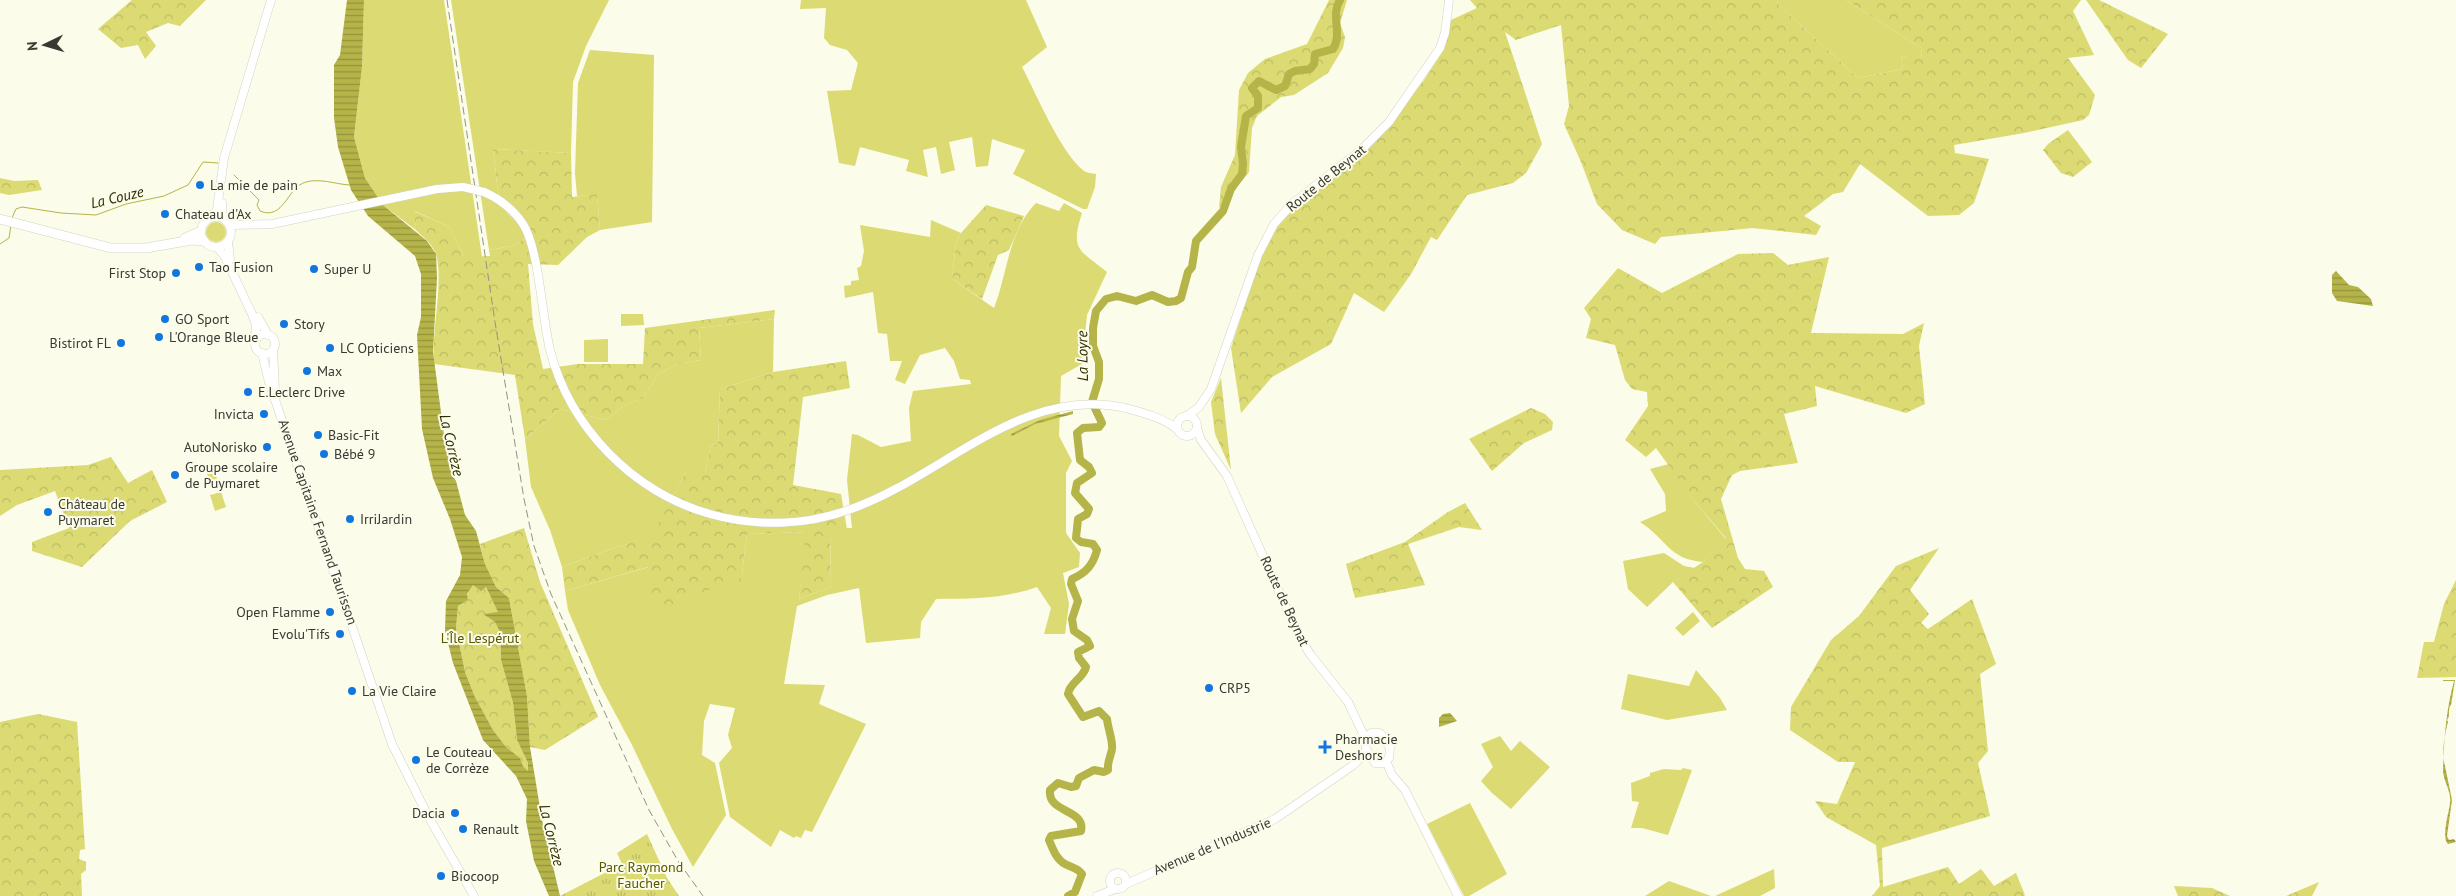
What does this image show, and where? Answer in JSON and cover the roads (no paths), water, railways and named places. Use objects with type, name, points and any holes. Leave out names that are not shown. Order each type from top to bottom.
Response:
[{"type":"highway","points":[[0,219],[78,242],[111,248],[146,248],[192,240],[204,241]]},
{"type":"highway","points":[[165,245],[201,231]]},
{"type":"main road","points":[[213,217],[217,209],[224,158],[272,0]]},
{"type":"main road","points":[[222,218],[222,201],[227,165],[272,0]]},
{"type":"main road","name":"Route de Beynat","points":[[1184,417],[1196,411],[1211,389],[1258,256],[1274,224],[1292,204],[1361,150],[1389,122],[1440,48],[1445,33],[1449,0]]},
{"type":"main road","points":[[217,247],[229,238],[257,226],[441,188],[463,187],[496,197],[516,213],[524,226],[532,249],[554,363],[571,403],[592,436],[628,472],[653,490],[693,509],[724,518],[780,523],[810,520],[838,514],[874,500],[1027,416],[1045,409],[1076,404],[1108,405],[1174,420],[1184,417],[1193,418],[1197,425]]},
{"type":"main road","points":[[230,225],[229,255],[236,275],[268,335],[274,340],[273,350],[268,353],[262,353],[256,348],[256,326],[222,251],[204,241],[201,231],[205,221],[213,217],[222,218],[230,225],[257,226]]},
{"type":"main road","points":[[256,341],[259,336],[268,335]]},
{"type":"main road","name":"Avenue Capitaine Fernand Taurisson","points":[[273,350],[275,397]]},
{"type":"main road","name":"Avenue Capitaine Fernand Taurisson","points":[[262,353],[269,382],[398,759],[474,896]]},
{"type":"main road","points":[[1151,415],[1178,429],[1182,435],[1190,436],[1197,425],[1211,389]]},
{"type":"main road","points":[[1178,429],[1184,417]]},
{"type":"main road","name":"Route de Beynat","points":[[1197,425],[1201,440],[1226,476],[1253,531],[1300,638],[1310,654],[1348,702],[1365,738]]},
{"type":"main road","name":"Route de Beynat","points":[[1190,436],[1199,441],[1214,458]]},
{"type":"main road","points":[[1348,702],[1359,715],[1364,726],[1374,733],[1383,736],[1390,748],[1390,758],[1379,761]]},
{"type":"main road","points":[[1374,733],[1365,738],[1366,749],[1379,761],[1385,772],[1405,790],[1458,896]]},
{"type":"main road","name":"Avenue de l'Industrie","points":[[1113,886],[1121,889],[1126,884],[1145,874],[1275,819],[1352,766],[1363,756],[1366,749]]},
{"type":"main road","name":"Avenue de l'Industrie","points":[[1352,766],[1379,761]]},
{"type":"main road","points":[[1097,896],[1113,886],[1114,874],[1145,874]]},
{"type":"main road","points":[[1123,874],[1126,884]]},
{"type":"waterway","name":"La Loyre","points":[[1068,896],[1075,892],[1082,874],[1059,859],[1049,840],[1051,836],[1081,831],[1081,824],[1073,814],[1054,803],[1050,790],[1058,783],[1071,787],[1076,786],[1079,778],[1094,770],[1104,772],[1108,770],[1112,749],[1107,719],[1099,711],[1083,717],[1068,694],[1071,686],[1082,675],[1086,667],[1079,658],[1078,652],[1090,646],[1087,640],[1074,631],[1072,619],[1078,601],[1071,584],[1072,579],[1088,568],[1097,550],[1093,544],[1081,542],[1076,538],[1078,519],[1087,514],[1089,509],[1075,493],[1077,483],[1092,473],[1089,467],[1080,460],[1077,433],[1083,428],[1099,427],[1102,423],[1092,402],[1099,379],[1099,362],[1093,346],[1093,328],[1096,311],[1106,299],[1117,296],[1136,301],[1152,295],[1168,302],[1181,298],[1188,272],[1192,267],[1196,241],[1223,211],[1231,189],[1242,174],[1241,147],[1246,116],[1258,108],[1258,96],[1252,88],[1259,81],[1276,90],[1285,86],[1289,74],[1295,71],[1310,69],[1314,64],[1315,54],[1333,49],[1337,37],[1336,12],[1340,0]]},
{"type":"waterway","name":"La Couze","points":[[12,218],[16,209],[22,207],[61,213],[96,215],[126,204],[164,196],[188,185],[203,162],[218,163]]},
{"type":"waterway","name":"La Couze","points":[[234,175],[259,200],[257,205],[260,211],[268,213],[280,208],[294,190],[306,182],[322,181],[349,185]]},
{"type":"waterway","name":"La Couze","points":[[0,244],[9,238],[11,225]]},
{"type":"railway","points":[[447,0],[495,322],[524,499],[534,546],[551,594],[649,810],[678,861],[703,896]]},
{"type":"place","name":"La mie de pain","points":[[200,185]]},
{"type":"place","name":"Chateau d'Ax","points":[[165,214]]},
{"type":"place","name":"Tao Fusion","points":[[199,267]]},
{"type":"place","name":"Super U","points":[[314,269]]},
{"type":"place","name":"First Stop","points":[[176,273]]},
{"type":"place","name":"GO Sport","points":[[165,319]]},
{"type":"place","name":"Story","points":[[284,324]]},
{"type":"place","name":"L'Orange Bleue","points":[[159,337]]},
{"type":"place","name":"Bistirot FL","points":[[121,343]]},
{"type":"place","name":"LC Opticiens","points":[[330,348]]},
{"type":"place","name":"Max","points":[[307,371]]},
{"type":"place","name":"E.Leclerc Drive","points":[[248,392]]},
{"type":"place","name":"Invicta","points":[[264,414]]},
{"type":"place","name":"Basic-Fit","points":[[318,435]]},
{"type":"place","name":"AutoNorisko","points":[[267,447]]},
{"type":"place","name":"Bébé 9","points":[[324,454]]},
{"type":"place","name":"Groupe scolaire de Puymaret","points":[[175,475]]},
{"type":"place","name":"Château de Puymaret","points":[[48,512]]},
{"type":"place","name":"IrriJardin","points":[[350,519]]},
{"type":"place","name":"Open Flamme","points":[[330,612]]},
{"type":"place","name":"Evolu'Tifs","points":[[340,634]]},
{"type":"place","name":"CRP5","points":[[1209,688]]},
{"type":"place","name":"La Vie Claire","points":[[352,691]]},
{"type":"place","name":"Pharmacie Deshors","points":[[1325,747]]},
{"type":"place","name":"Le Couteau de Corrèze","points":[[416,760]]},
{"type":"place","name":"Dacia","points":[[455,813]]},
{"type":"place","name":"Renault","points":[[463,829]]},
{"type":"place","name":"Biocoop","points":[[441,876]]},
{"type":"water label","name":"La Corrèze","points":[[452,445]]},
{"type":"water label","name":"La Corrèze","points":[[552,835]]},
{"type":"park label","name":"L'Île Lespérut","points":[[480,638]]},
{"type":"park label","name":"Parc Raymond Faucher","points":[[641,876]]}]
